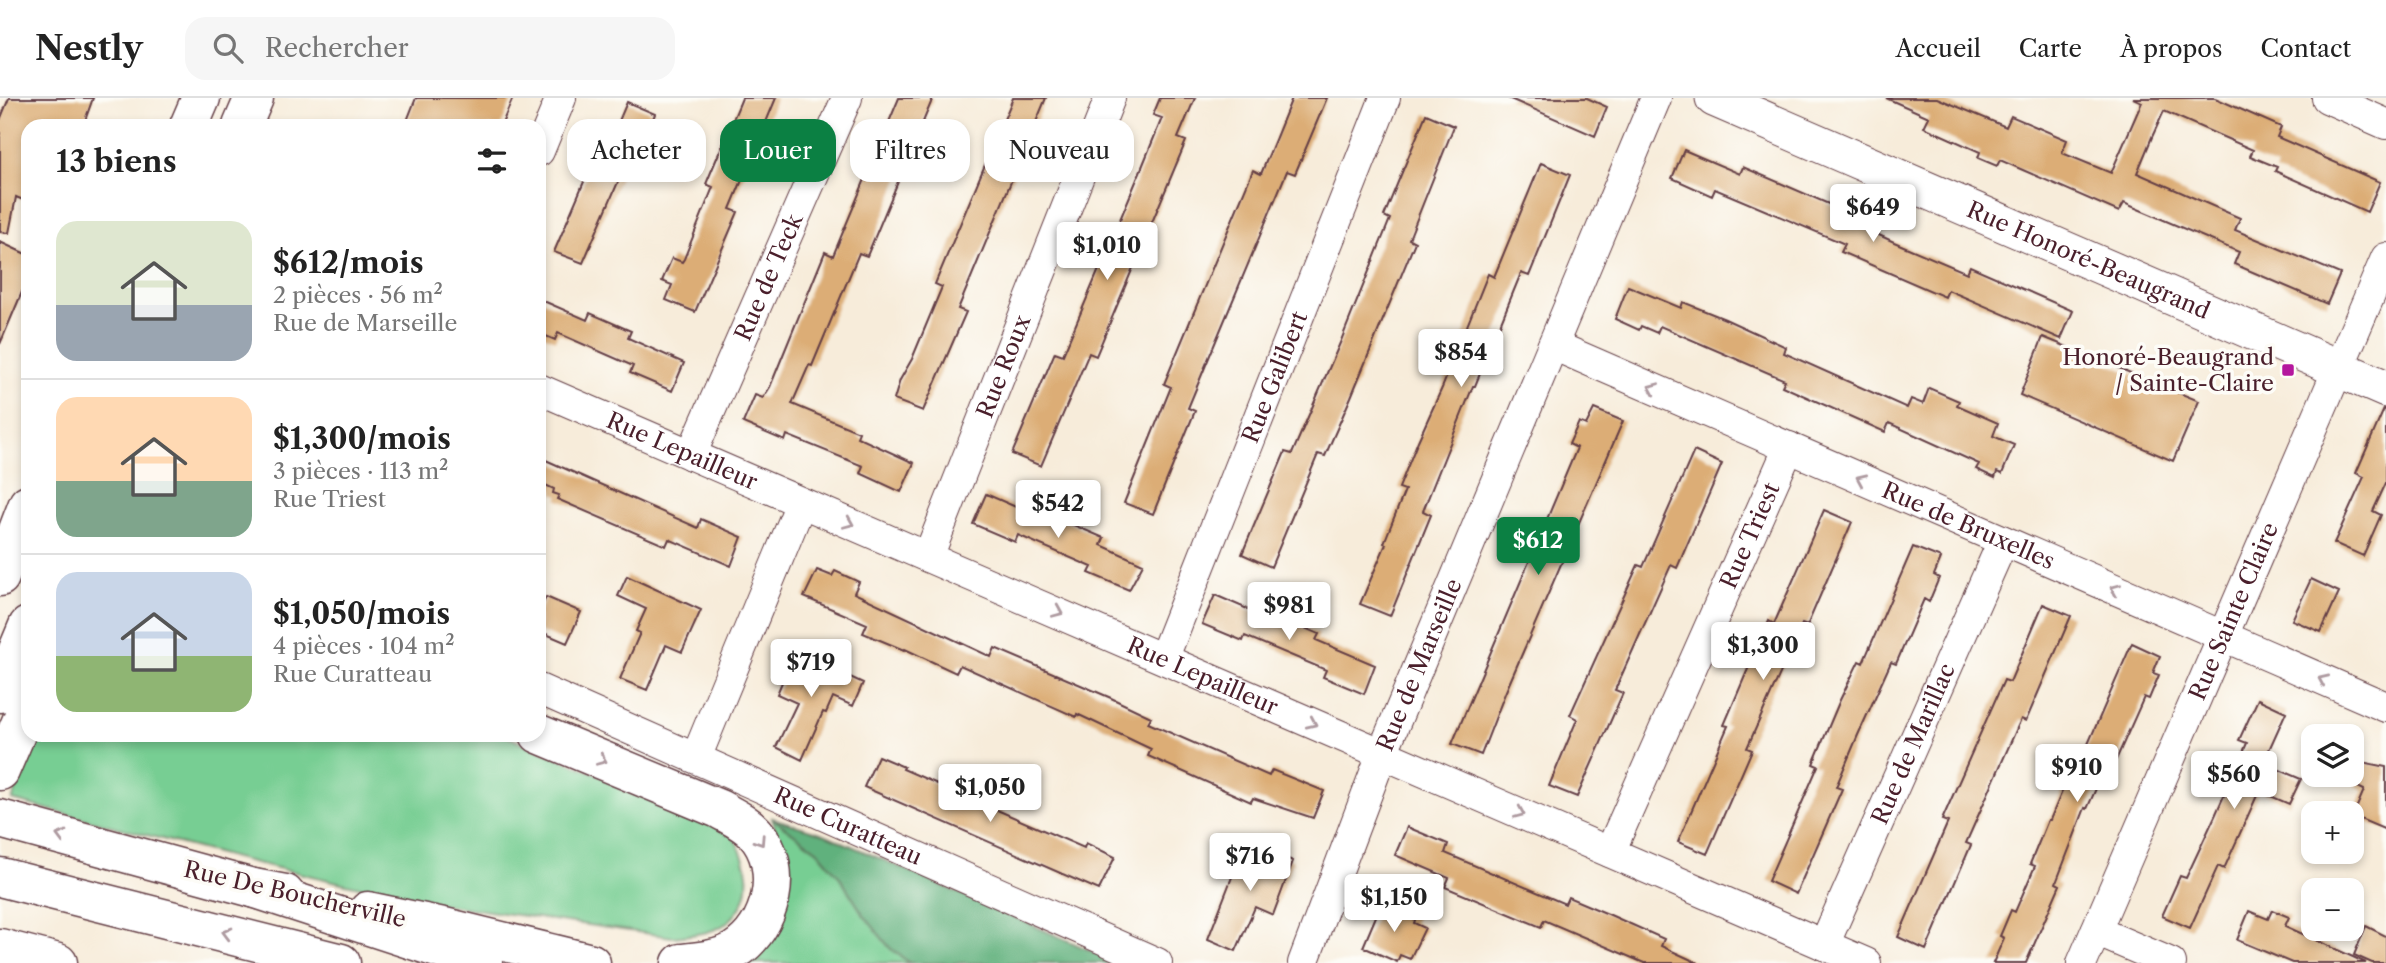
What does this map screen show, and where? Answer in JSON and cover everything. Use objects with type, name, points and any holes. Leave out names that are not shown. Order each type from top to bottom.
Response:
[{"type":"main road","points":[[192,119],[201,98]]},
{"type":"main road","points":[[245,119],[254,98]]},
{"type":"main road","points":[[0,577],[19,514]]},
{"type":"main road","points":[[0,693],[21,643]]},
{"type":"main road","points":[[0,771],[21,722]]},
{"type":"main road","points":[[546,737],[719,809],[741,821],[760,840],[770,864],[772,886],[757,928],[739,947],[723,956],[681,963]]},
{"type":"main road","name":"Rue De Boucherville","points":[[0,819],[253,888],[444,927],[591,963]]},
{"type":"main road","points":[[0,877],[341,963]]},
{"type":"main road","points":[[253,888],[483,963]]},
{"type":"main road","points":[[0,948],[58,963]]},
{"type":"street","points":[[546,134],[561,98]]},
{"type":"street","name":"Rue de Teck","points":[[691,455],[847,98]]},
{"type":"street","name":"Rue Roux","points":[[928,557],[1110,98]]},
{"type":"street","name":"Rue Galibert","points":[[1164,657],[1385,98]]},
{"type":"street","name":"Rue de Marseille","points":[[1303,963],[1382,754],[1656,98]]},
{"type":"street","name":"Rue Honoré-Beaugrand","points":[[1714,98],[2386,390]]},
{"type":"street","points":[[2327,98],[2386,124]]},
{"type":"street","name":"Rue Sainte Claire","points":[[2082,963],[2386,258]]},
{"type":"street","name":"Rue de Bruxelles","points":[[1553,345],[2386,707]]},
{"type":"street","name":"Rue Lepailleur","points":[[546,392],[1164,657],[1866,963]]},
{"type":"street","name":"Rue Triest","points":[[1609,852],[1789,447]]},
{"type":"street","points":[[696,758],[801,503]]},
{"type":"street","name":"Rue de Marillac","points":[[1824,945],[2003,541]]},
{"type":"street","name":"Rue Curatteau","points":[[546,692],[1157,963]]},
{"type":"street","points":[[2096,931],[2171,963]]},
{"type":"green space","points":[[37,742],[520,742],[727,828],[745,863],[747,887],[738,910],[729,921],[717,929],[672,937],[419,901],[243,860],[12,800]]},
{"type":"green space","points":[[772,818],[818,851],[890,948],[910,963],[744,963],[787,866]]},
{"type":"green space","points":[[772,818],[824,834],[1119,963],[910,963],[890,948],[818,851]]},
{"type":"building","points":[[9,98],[93,98],[86,119],[21,119],[21,199],[16,197],[9,233],[0,232],[0,120]]},
{"type":"building","points":[[416,98],[513,98],[504,119],[408,119]]},
{"type":"building","points":[[742,98],[776,98],[767,119],[733,119]]},
{"type":"building","points":[[899,98],[933,98],[924,119],[890,119]]},
{"type":"building","points":[[1013,98],[1046,98],[1037,119],[1004,119]]},
{"type":"building","points":[[1160,98],[1195,98],[1178,138],[1186,141],[1096,356],[1089,353],[1041,466],[1012,454],[1055,352],[1063,355],[1140,172],[1162,118],[1153,115]]},
{"type":"building","points":[[1292,98],[1327,98],[1295,174],[1287,171],[1210,355],[1188,408],[1195,411],[1153,514],[1124,503],[1171,387],[1164,384],[1253,170],[1261,174]]},
{"type":"building","points":[[1508,98],[1587,98],[1607,107],[1595,136]]},
{"type":"building","points":[[1886,98],[1937,98],[2006,127],[2011,116],[2067,140],[2062,153],[2111,173],[2142,102],[2133,98],[2215,98],[2281,127],[2277,137],[2380,182],[2367,212],[2275,171],[2277,167],[2250,156],[2253,150],[2164,111],[2152,137],[2137,173],[2240,218],[2235,230],[2340,274],[2327,304],[2234,264],[2239,252],[2124,203],[2119,212],[2000,160],[1997,166],[1978,158],[1980,152],[1924,127],[1929,117]]},
{"type":"building","points":[[627,102],[655,114],[653,119],[620,119]]},
{"type":"building","points":[[1426,114],[1454,126],[1409,239],[1415,242],[1325,456],[1318,454],[1271,567],[1242,554],[1285,452],[1292,454],[1340,343],[1390,219],[1384,216]]},
{"type":"building","points":[[1684,150],[1740,174],[1743,167],[1845,211],[1842,218],[1894,242],[1967,273],[1970,266],[2073,311],[2061,339],[1948,290],[1945,297],[1841,252],[1845,244],[1715,189],[1712,196],[1672,178]]},
{"type":"building","points":[[720,151],[720,182],[741,182],[730,209],[738,212],[695,312],[666,300],[672,285],[662,281],[672,258],[682,262],[684,259],[713,187],[706,184]]},
{"type":"building","points":[[1541,163],[1570,175],[1529,276],[1521,273],[1473,386],[1423,511],[1431,515],[1390,616],[1360,604],[1386,544],[1384,543],[1405,490],[1399,488],[1418,441],[1488,274],[1494,277]]},
{"type":"building","points":[[984,167],[984,182],[1011,182],[958,309],[966,312],[923,411],[894,400],[900,380],[912,359],[942,287],[935,284]]},
{"type":"building","points":[[584,182],[618,182],[583,263],[554,252]]},
{"type":"building","points":[[864,182],[898,182],[867,256],[859,253],[812,366],[809,365],[792,404],[859,432],[857,437],[914,463],[901,492],[860,473],[863,466],[787,435],[785,441],[743,423],[755,395],[763,398],[770,387],[825,252],[833,256]]},
{"type":"building","points":[[0,242],[21,252],[21,294],[0,344]]},
{"type":"building","points":[[1628,286],[1681,308],[1683,302],[1725,319],[1786,347],[1784,353],[1907,408],[1911,399],[1923,404],[1929,388],[1959,401],[1957,405],[1998,423],[1993,436],[2014,445],[2002,474],[1997,472],[1995,478],[1976,469],[1979,464],[1889,423],[1885,432],[1782,386],[1785,380],[1660,326],[1657,333],[1641,326],[1639,330],[1615,319]]},
{"type":"building","points":[[546,302],[587,320],[590,313],[631,331],[628,338],[684,363],[672,391],[630,373],[633,366],[558,333],[555,340],[546,336]]},
{"type":"building","points":[[2043,337],[2199,401],[2173,461],[2020,395]]},
{"type":"building","points":[[1594,409],[1623,421],[1481,755],[1452,744],[1577,448],[1569,444],[1579,422],[1586,425]]},
{"type":"building","points":[[2384,409],[2386,483],[2373,511],[2381,515],[2363,556],[2334,543],[2364,477],[2356,473]]},
{"type":"building","points":[[1694,451],[1722,464],[1677,568],[1671,565],[1615,690],[1623,693],[1577,797],[1549,786],[1577,719],[1570,715],[1638,565],[1643,567]]},
{"type":"building","points":[[546,460],[698,528],[701,519],[742,537],[731,566],[669,539],[666,546],[557,499],[559,495],[553,493],[554,489],[546,485]]},
{"type":"building","points":[[986,494],[1046,520],[1048,514],[1104,538],[1101,545],[1143,564],[1129,590],[1089,573],[1092,567],[1018,535],[1015,542],[973,524]]},
{"type":"building","points":[[1824,510],[1852,522],[1807,626],[1802,624],[1747,748],[1752,750],[1707,854],[1678,842],[1769,621],[1774,624]]},
{"type":"building","points":[[1913,547],[1941,558],[1934,575],[1939,578],[1929,602],[1924,599],[1896,664],[1891,662],[1836,787],[1842,789],[1796,894],[1768,881],[1818,766],[1813,764],[1840,700],[1859,661],[1863,663]]},
{"type":"building","points":[[817,570],[832,576],[835,571],[859,582],[854,593],[991,657],[995,648],[1111,698],[1151,717],[1148,723],[1269,776],[1272,770],[1324,791],[1313,818],[1253,798],[1251,802],[1148,756],[1151,749],[1077,714],[1076,717],[960,665],[956,673],[863,633],[867,624],[804,597]]},
{"type":"building","points":[[627,576],[701,610],[682,652],[666,645],[647,690],[620,679],[640,633],[636,631],[646,609],[618,596]]},
{"type":"building","points":[[2311,579],[2339,592],[2321,632],[2292,620]]},
{"type":"building","points":[[1215,595],[1275,621],[1277,616],[1319,634],[1316,640],[1375,665],[1364,694],[1323,677],[1326,670],[1245,636],[1243,641],[1202,624]]},
{"type":"building","points":[[546,597],[581,612],[567,643],[546,634]]},
{"type":"building","points":[[2043,604],[2071,616],[2026,721],[2021,719],[1966,843],[1971,845],[1926,950],[1898,937],[1948,822],[1942,820],[2004,680],[2010,682]]},
{"type":"building","points":[[2132,643],[2160,656],[2153,673],[2159,675],[2149,699],[2144,697],[2116,760],[2110,757],[2087,809],[2085,808],[2056,883],[2060,885],[2026,963],[1993,963],[2004,938],[2000,936],[2011,910],[2015,912],[2035,866],[2030,864],[2048,820],[2077,756],[2082,758]]},
{"type":"building","points":[[795,651],[863,683],[853,706],[833,697],[826,713],[823,712],[802,760],[776,747],[797,703],[777,694]]},
{"type":"building","points":[[2258,699],[2286,712],[2263,763],[2301,779],[2289,804],[2259,791],[2224,869],[2218,866],[2190,928],[2162,916],[2180,876],[2186,878],[2247,743],[2239,740]]},
{"type":"building","points":[[878,756],[1084,848],[1086,843],[1115,857],[1099,890],[864,787]]},
{"type":"building","points":[[2364,762],[2386,767],[2386,830],[2364,821],[2364,801],[2359,801],[2364,790],[2358,787],[2364,787]]},
{"type":"building","points":[[1407,827],[1448,844],[1445,853],[1565,904],[1568,897],[1608,914],[1664,939],[1661,946],[1698,963],[1644,963],[1544,920],[1541,927],[1445,887],[1449,878],[1395,855]]},
{"type":"building","points":[[1246,841],[1293,861],[1273,915],[1255,907],[1236,951],[1208,939]]},
{"type":"building","points":[[1382,902],[1416,917],[1414,923],[1425,928],[1410,959],[1400,955],[1397,962],[1363,947]]},
{"type":"building","points":[[2272,910],[2289,917],[2285,926],[2301,933],[2301,941],[2318,941],[2366,963],[2292,963],[2237,940],[2249,911],[2268,919]]},
{"type":"building","points":[[2366,926],[2386,936],[2386,963],[2372,963],[2354,955],[2360,941],[2364,941]]},
{"type":"place","name":"Honoré-Beaugrand / Sainte-Claire","points":[[2288,370]]}]
